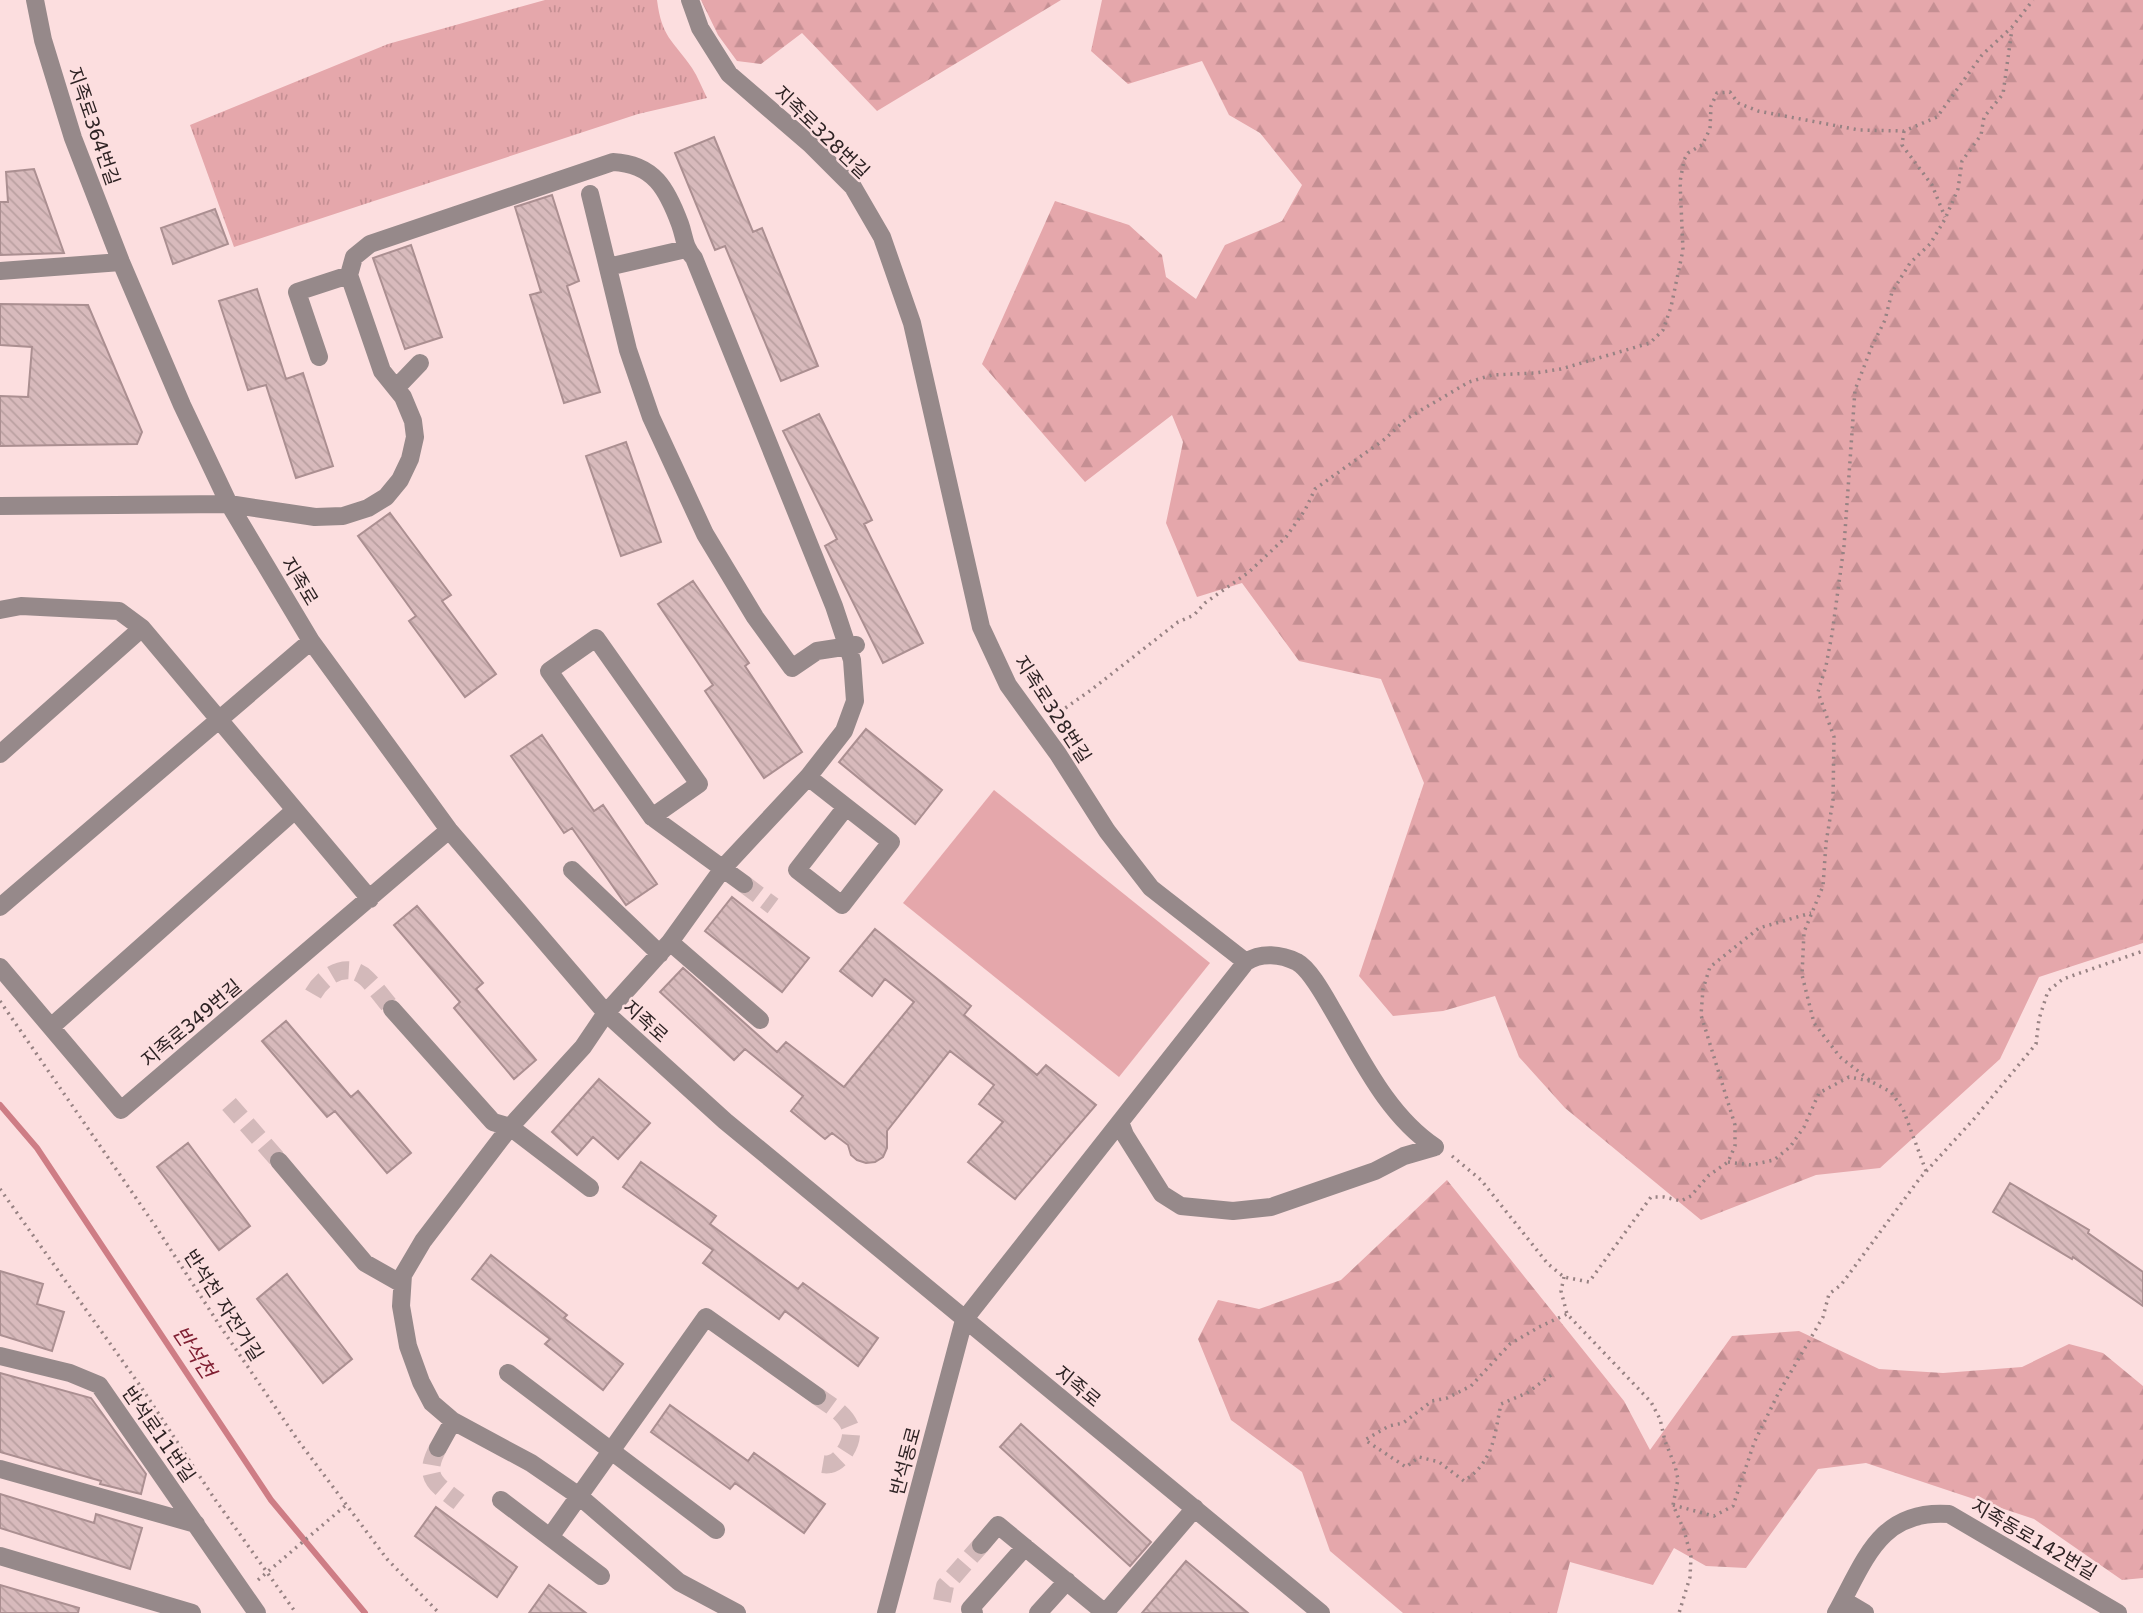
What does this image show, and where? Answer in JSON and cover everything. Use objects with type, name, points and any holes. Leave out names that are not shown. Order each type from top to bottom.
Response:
[{"type":"street","name":"지족로364번길","points":[[34,0],[43,40],[73,138],[121,262],[182,405],[229,503]]},
{"type":"street","name":"지족로328번길","points":[[690,0],[700,28],[729,74],[810,144],[853,187],[882,237],[912,323],[981,627],[1008,685],[1107,831],[1151,888],[1246,962]]},
{"type":"street","points":[[0,506],[229,503],[324,517],[343,516],[368,508],[386,496],[400,480],[410,459],[415,437],[413,421],[403,397],[382,371],[349,275],[354,257],[370,244],[613,162],[630,163],[646,170],[660,181],[681,226],[686,249],[695,258],[852,646],[855,702],[844,731],[808,777],[724,867],[665,948],[606,1013],[583,1047],[510,1127],[423,1241],[403,1275],[401,1306],[408,1346],[432,1403],[453,1421],[531,1463],[579,1496],[679,1582],[737,1613]]},
{"type":"street","points":[[590,194],[628,350],[651,417],[705,534],[755,617],[792,668],[817,651],[852,646]]},
{"type":"street","points":[[608,267],[686,249]]},
{"type":"street","points":[[0,271],[121,262]]},
{"type":"street","points":[[319,357],[297,292],[349,275]]},
{"type":"street","points":[[397,387],[420,363]]},
{"type":"street","name":"지족로","points":[[229,503],[311,641],[449,830],[606,1013],[725,1121],[1321,1613]]},
{"type":"street","points":[[0,610],[21,606],[119,611],[142,628],[370,899]]},
{"type":"street","points":[[0,754],[142,628]]},
{"type":"street","points":[[652,817],[699,784],[596,638],[549,671],[652,817],[744,884]]},
{"type":"street","points":[[0,907],[311,641]]},
{"type":"street","points":[[808,777],[891,842],[842,905],[797,870],[846,807]]},
{"type":"street","points":[[51,1027],[295,810]]},
{"type":"street","name":"지족로349번길","points":[[0,967],[121,1110],[449,830]]},
{"type":"street","points":[[572,870],[665,948],[760,1020]]},
{"type":"street","points":[[964,1320],[1246,962],[1254,957],[1275,955],[1299,963],[1321,990],[1387,1101],[1435,1147]]},
{"type":"street","points":[[392,1009],[492,1122],[510,1127],[590,1188]]},
{"type":"street","points":[[1120,1122],[1125,1135],[1162,1194],[1181,1206],[1233,1211],[1272,1207],[1375,1171],[1404,1156],[1435,1147]]},
{"type":"street","points":[[279,1161],[365,1263],[402,1284]]},
{"type":"street","points":[[550,1537],[706,1317],[817,1396]]},
{"type":"street","name":"반석동로","points":[[886,1613],[964,1320]]},
{"type":"street","name":"반석로11번길","points":[[0,1356],[70,1373],[99,1385],[257,1613]]},
{"type":"street","points":[[508,1373],[716,1530]]},
{"type":"street","points":[[438,1448],[453,1421]]},
{"type":"street","points":[[0,1469],[196,1524]]},
{"type":"street","points":[[501,1500],[601,1576]]},
{"type":"street","points":[[981,1545],[998,1525],[1105,1613],[1195,1508]]},
{"type":"street","name":"지족동로142번길","points":[[1865,1613],[1840,1606],[1870,1551],[1887,1530],[1908,1517],[1930,1512],[1949,1514],[2118,1613]]},
{"type":"street","points":[[974,1613],[970,1609],[1025,1547]]},
{"type":"street","points":[[0,1556],[146,1606],[192,1613]]},
{"type":"street","points":[[1038,1613],[1067,1581]]},
{"type":"path","points":[[1039,728],[1169,629],[1194,615],[1205,603],[1250,572],[1286,537],[1305,510],[1315,489],[1385,439],[1406,419],[1480,378],[1561,369],[1650,342],[1656,337],[1663,330],[1671,307],[1683,250],[1681,181],[1684,160],[1688,153],[1702,145],[1710,129],[1711,106],[1717,93],[1730,92],[1738,103],[1758,110],[1859,130],[1905,131],[1937,117],[1982,55],[2012,27],[2033,0]]},
{"type":"path","points":[[1926,1171],[1903,1109],[1891,1092],[1872,1082],[1840,1057],[1814,1023],[1802,975],[1804,932],[1823,886],[1826,842],[1833,800],[1834,737],[1818,692],[1832,634],[1844,546],[1855,390],[1885,320],[1892,292],[1910,263],[1930,244],[1945,219],[1958,189],[1962,161],[1981,135],[1984,117],[2003,94],[2012,27]]},
{"type":"path","points":[[1905,131],[1902,145],[1932,185],[1945,219]]},
{"type":"path","points":[[1435,1147],[1445,1150],[1481,1180],[1548,1264],[1564,1277],[1589,1282],[1651,1198],[1664,1197],[1681,1201],[1691,1196],[1707,1176],[1728,1162],[1735,1146],[1735,1125],[1701,1015],[1703,989],[1710,967],[1759,928],[1812,912]]},
{"type":"path","points":[[1673,1506],[1714,1516],[1733,1506],[1760,1431],[1778,1394],[1823,1317],[1829,1294],[1841,1285],[1926,1171],[1973,1121],[2036,1044],[2039,1019],[2048,991],[2063,979],[2143,951]]},
{"type":"path","name":"반석천 자전거길","points":[[0,1001],[345,1506],[387,1559],[439,1613]]},
{"type":"path","points":[[1728,1162],[1751,1165],[1774,1160],[1790,1147],[1804,1127],[1819,1093],[1849,1077],[1872,1082]]},
{"type":"path","points":[[0,1189],[141,1387],[214,1498],[296,1613]]},
{"type":"path","points":[[1564,1277],[1562,1291],[1567,1314],[1651,1402],[1660,1419],[1678,1479],[1673,1506],[1684,1530],[1691,1557],[1690,1577],[1679,1613]]},
{"type":"path","points":[[1551,1375],[1527,1393],[1501,1404],[1492,1447],[1481,1470],[1464,1481],[1439,1462],[1419,1457],[1406,1467],[1365,1440],[1389,1426],[1403,1423],[1432,1401],[1447,1398],[1471,1386],[1510,1344],[1567,1314]]},
{"type":"path","points":[[243,1593],[345,1506]]},
{"type":"green space","points":[[545,0],[657,0],[665,31],[694,71],[707,98],[638,114],[234,247],[190,125],[388,44]]},
{"type":"green space","points":[[701,0],[1061,0],[877,111],[802,33],[761,64],[737,61],[718,35]]},
{"type":"green space","points":[[1102,0],[2143,0],[2143,943],[2039,977],[2000,1059],[1880,1168],[1816,1175],[1701,1220],[1565,1108],[1519,1057],[1495,996],[1443,1011],[1393,1016],[1359,976],[1424,783],[1381,679],[1299,661],[1242,583],[1197,597],[1166,523],[1183,442],[1172,415],[1085,482],[982,364],[1055,201],[1129,225],[1162,255],[1166,277],[1196,299],[1225,245],[1282,221],[1302,185],[1260,133],[1229,115],[1202,61],[1128,84],[1091,51]]},
{"type":"green space","points":[[994,790],[1210,963],[1119,1077],[903,903]]},
{"type":"green space","points":[[1447,1180],[1624,1401],[1650,1450],[1732,1336],[1799,1331],[1879,1369],[1943,1373],[2022,1367],[2069,1344],[2103,1353],[2143,1386],[2143,1578],[2122,1580],[2034,1519],[1866,1463],[1818,1469],[1746,1568],[1706,1566],[1674,1548],[1653,1585],[1570,1562],[1557,1613],[1403,1613],[1330,1551],[1302,1472],[1231,1420],[1198,1339],[1218,1300],[1259,1309],[1341,1280]]},
{"type":"building","points":[[714,137],[753,232],[762,228],[818,366],[781,381],[725,246],[715,250],[675,153]]},
{"type":"building","points":[[34,169],[64,253],[0,255],[0,202],[8,202],[6,172]]},
{"type":"building","points":[[552,195],[579,281],[567,286],[600,392],[564,403],[530,295],[541,292],[515,207]]},
{"type":"building","points":[[215,209],[228,244],[173,264],[161,228]]},
{"type":"building","points":[[411,245],[442,337],[405,349],[373,258]]},
{"type":"building","points":[[257,289],[286,379],[303,373],[333,466],[296,478],[266,385],[248,390],[219,301]]},
{"type":"building","points":[[0,304],[88,305],[142,432],[137,444],[0,446],[0,396],[28,397],[32,347],[0,345]]},
{"type":"building","points":[[819,414],[872,520],[864,524],[923,643],[883,663],[825,546],[837,539],[783,431]]},
{"type":"building","points":[[626,442],[661,542],[621,556],[586,456]]},
{"type":"building","points":[[390,513],[451,595],[442,601],[496,674],[465,697],[409,621],[416,616],[358,536]]},
{"type":"building","points":[[693,581],[749,663],[745,666],[802,752],[764,778],[705,691],[713,685],[658,604]]},
{"type":"building","points":[[866,729],[942,790],[915,824],[839,762]]},
{"type":"building","points":[[542,735],[594,811],[603,805],[657,884],[626,905],[572,828],[564,833],[511,756]]},
{"type":"building","points":[[732,897],[809,958],[782,992],[705,931]]},
{"type":"building","points":[[417,906],[483,983],[476,989],[536,1060],[514,1079],[454,1008],[460,1002],[394,925]]},
{"type":"building","points":[[875,929],[971,1006],[964,1015],[1037,1075],[1046,1065],[1096,1105],[1015,1199],[968,1162],[1003,1122],[979,1104],[994,1085],[950,1051],[887,1131],[887,1148],[883,1157],[866,1163],[851,1155],[848,1145],[832,1133],[825,1139],[791,1111],[803,1096],[745,1049],[734,1060],[660,992],[683,968],[777,1052],[786,1042],[844,1087],[914,1002],[885,979],[872,996],[840,971]]},
{"type":"building","points":[[286,1021],[351,1097],[358,1091],[411,1153],[387,1173],[335,1111],[327,1117],[262,1041]]},
{"type":"building","points":[[599,1079],[650,1123],[618,1159],[593,1137],[577,1155],[552,1132]]},
{"type":"building","points":[[188,1143],[250,1226],[219,1250],[157,1167]]},
{"type":"building","points":[[641,1162],[716,1216],[710,1224],[798,1289],[803,1283],[878,1338],[858,1366],[785,1311],[779,1319],[703,1263],[713,1250],[623,1187]]},
{"type":"building","points":[[2010,1183],[2089,1230],[2088,1233],[2143,1272],[2143,1306],[2073,1257],[2072,1259],[1993,1212]]},
{"type":"building","points":[[491,1255],[567,1315],[564,1318],[623,1364],[603,1390],[545,1344],[550,1339],[472,1279]]},
{"type":"building","points":[[0,1271],[43,1284],[37,1304],[64,1312],[52,1351],[0,1335]]},
{"type":"building","points":[[287,1274],[352,1359],[323,1383],[257,1299]]},
{"type":"building","points":[[0,1373],[91,1398],[146,1474],[141,1494],[100,1484],[101,1481],[0,1452]]},
{"type":"building","points":[[670,1405],[748,1461],[754,1453],[825,1504],[804,1533],[735,1483],[730,1489],[651,1432]]},
{"type":"building","points":[[1021,1424],[1151,1542],[1130,1566],[1000,1447]]},
{"type":"building","points":[[0,1494],[94,1523],[96,1514],[142,1528],[130,1569],[0,1528]]},
{"type":"building","points":[[436,1507],[517,1567],[497,1597],[415,1536]]},
{"type":"building","points":[[1186,1561],[1248,1613],[1142,1613]]},
{"type":"building","points":[[0,1585],[79,1608],[78,1613],[0,1613]]},
{"type":"building","points":[[549,1585],[586,1613],[529,1613]]},
{"type":"waterway","name":"반석천","points":[[0,1105],[37,1148],[271,1500],[365,1613]]},
{"type":"tunnel","points":[[744,884],[773,906]]},
{"type":"tunnel","points":[[313,994],[330,976],[344,970],[352,971],[367,979],[392,1009]]},
{"type":"tunnel","points":[[229,1104],[279,1161]]},
{"type":"tunnel","points":[[817,1396],[844,1417],[851,1432],[849,1443],[839,1459],[828,1464],[818,1463]]},
{"type":"tunnel","points":[[438,1448],[431,1467],[434,1480],[459,1502]]},
{"type":"tunnel","points":[[942,1601],[945,1586],[981,1545]]}]
